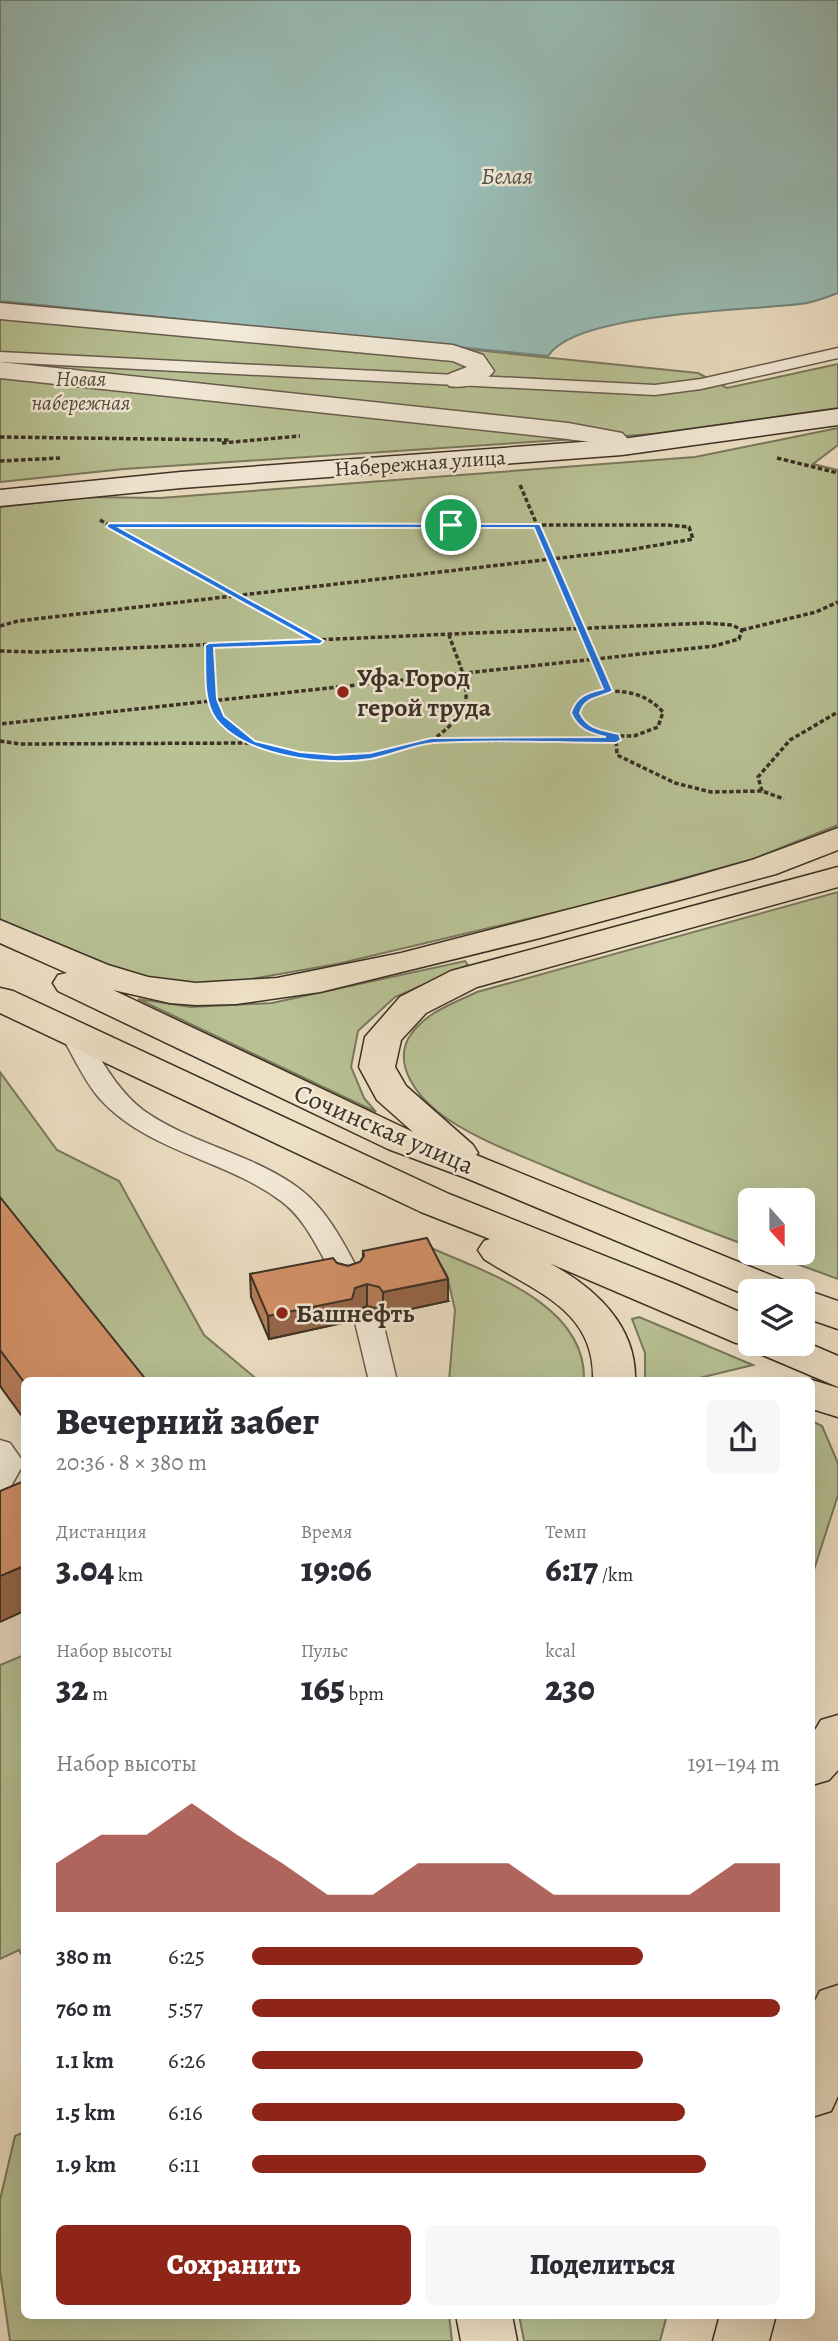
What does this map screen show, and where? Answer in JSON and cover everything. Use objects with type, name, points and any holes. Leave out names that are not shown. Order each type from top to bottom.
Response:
[{"type":"main road","points":[[0,930],[87,970],[150,987],[193,994],[266,990],[418,958],[597,914],[763,868],[838,838]]},
{"type":"main road","points":[[480,1170],[390,1092],[377,1067],[383,1037],[413,1005],[464,979],[838,877]]},
{"type":"main road","name":"Сочинская улица","points":[[0,948],[227,1060],[401,1141],[480,1170],[744,1279]]},
{"type":"main road","name":"Сочинская улица","points":[[0,999],[435,1203],[661,1293],[738,1327]]},
{"type":"main road","points":[[435,1203],[506,1256],[555,1281],[586,1304],[605,1332],[615,1369],[614,1377]]},
{"type":"main road","points":[[815,1307],[838,1316]]},
{"type":"main road","points":[[789,1356],[813,1377]]},
{"type":"main road","points":[[815,1379],[830,1392]]},
{"type":"main road","points":[[815,1764],[838,1734]]},
{"type":"main road","points":[[815,2085],[838,2006]]},
{"type":"main road","points":[[485,2319],[489,2341]]},
{"type":"main road","points":[[741,2341],[747,2319]]},
{"type":"street","points":[[0,311],[453,353],[480,364],[481,371],[458,380]]},
{"type":"street","points":[[0,370],[568,431],[612,439],[622,447]]},
{"type":"street","name":"Набережная улица","points":[[0,498],[181,480],[622,447],[838,417]]},
{"type":"lane","points":[[0,357],[655,390],[701,384],[838,353]]},
{"type":"lane","points":[[73,1035],[109,1093],[133,1114],[158,1131],[265,1180],[292,1196],[326,1235],[348,1277]]},
{"type":"lane","points":[[368,1318],[382,1377]]},
{"type":"lane","points":[[0,1450],[9,1463],[0,1481]]},
{"type":"path","points":[[0,437],[233,440]]},
{"type":"path","points":[[810,466],[838,473]]},
{"type":"path","points":[[524,496],[608,691]]},
{"type":"path","points":[[0,626],[18,621],[238,595],[551,559],[673,544],[693,538],[693,533],[689,527],[668,525],[109,526],[238,595],[320,641]]},
{"type":"path","points":[[0,651],[37,652],[320,641],[706,623],[732,625],[742,630],[816,612],[838,602]]},
{"type":"path","points":[[0,724],[714,646],[739,639],[742,630]]},
{"type":"path","points":[[431,741],[459,720],[467,706],[469,692],[449,635]]},
{"type":"path","points":[[209,645],[213,699],[219,717],[252,743]]},
{"type":"path","points":[[0,741],[20,744],[252,743],[299,755],[335,758],[391,752],[431,741],[616,738],[634,736],[658,726],[663,712],[652,699],[631,691],[608,691],[589,695],[578,703],[575,713],[580,722],[592,731],[616,738]]},
{"type":"path","points":[[762,791],[758,777],[790,740],[838,712]]},
{"type":"path","points":[[616,738],[617,755],[675,783],[711,792],[762,791],[784,799]]},
{"type":"green space","name":"Новая набережная","points":[[0,301],[698,373],[727,388],[838,364],[838,408],[653,434],[124,469],[0,482]]},
{"type":"green space","points":[[838,428],[838,445],[813,464],[838,470],[838,825],[753,859],[590,904],[337,964],[229,983],[196,984],[157,979],[95,963],[0,921],[0,507],[87,497],[160,498],[695,457]]},
{"type":"green space","points":[[838,892],[838,1279],[800,1265],[816,1265],[816,1188],[738,1188],[738,1242],[508,1151],[478,1137],[438,1112],[410,1080],[404,1050],[408,1039],[422,1022],[439,1010],[477,992]]},
{"type":"green space","points":[[465,961],[468,965],[395,997],[358,1031],[351,1067],[364,1098],[376,1112],[138,999],[191,1007],[272,1003]]},
{"type":"green space","points":[[0,1072],[57,1150],[119,1181],[204,1335],[254,1377],[127,1377],[0,1216]]},
{"type":"green space","points":[[429,1247],[504,1281],[552,1312],[569,1331],[581,1354],[584,1377],[449,1377],[455,1310],[447,1275]]},
{"type":"green space","points":[[639,1317],[753,1365],[704,1377],[645,1377],[645,1353],[632,1319]]},
{"type":"green space","points":[[815,1422],[822,1426],[838,1463],[838,1495],[815,1567]]},
{"type":"green space","points":[[21,1656],[21,1954],[19,1950],[0,1959],[0,1665]]},
{"type":"green space","points":[[21,2133],[21,2319],[449,2319],[452,2341],[10,2341],[0,2271],[0,2200],[15,2136]]},
{"type":"green space","points":[[520,2319],[666,2319],[660,2341],[524,2341]]},
{"type":"water","name":"Белая","points":[[0,0],[838,0],[838,293],[807,303],[628,322],[593,330],[565,341],[548,356],[0,301]]},
{"type":"building","points":[[0,1197],[144,1377],[21,1378],[0,1350]]},
{"type":"building","points":[[427,1238],[448,1279],[383,1292],[379,1287],[367,1284],[355,1288],[352,1299],[268,1316],[250,1274],[333,1258],[337,1263],[348,1266],[360,1262],[364,1256],[363,1251]]},
{"type":"building","points":[[21,1482],[21,1567],[0,1576],[0,1491]]},
{"type":"place","name":"Уфа Город герой труда","points":[[343,692]]},
{"type":"place","name":"Башнефть","points":[[282,1313]]},
{"type":"route","points":[[280,525],[451,525],[537,525],[608,691],[589,695],[578,703],[575,713],[580,722],[592,731],[616,736],[616,740],[431,741],[401,751],[335,758],[299,755],[252,743],[232,730],[219,717],[213,699],[209,645],[320,641],[109,526],[280,525]]}]
